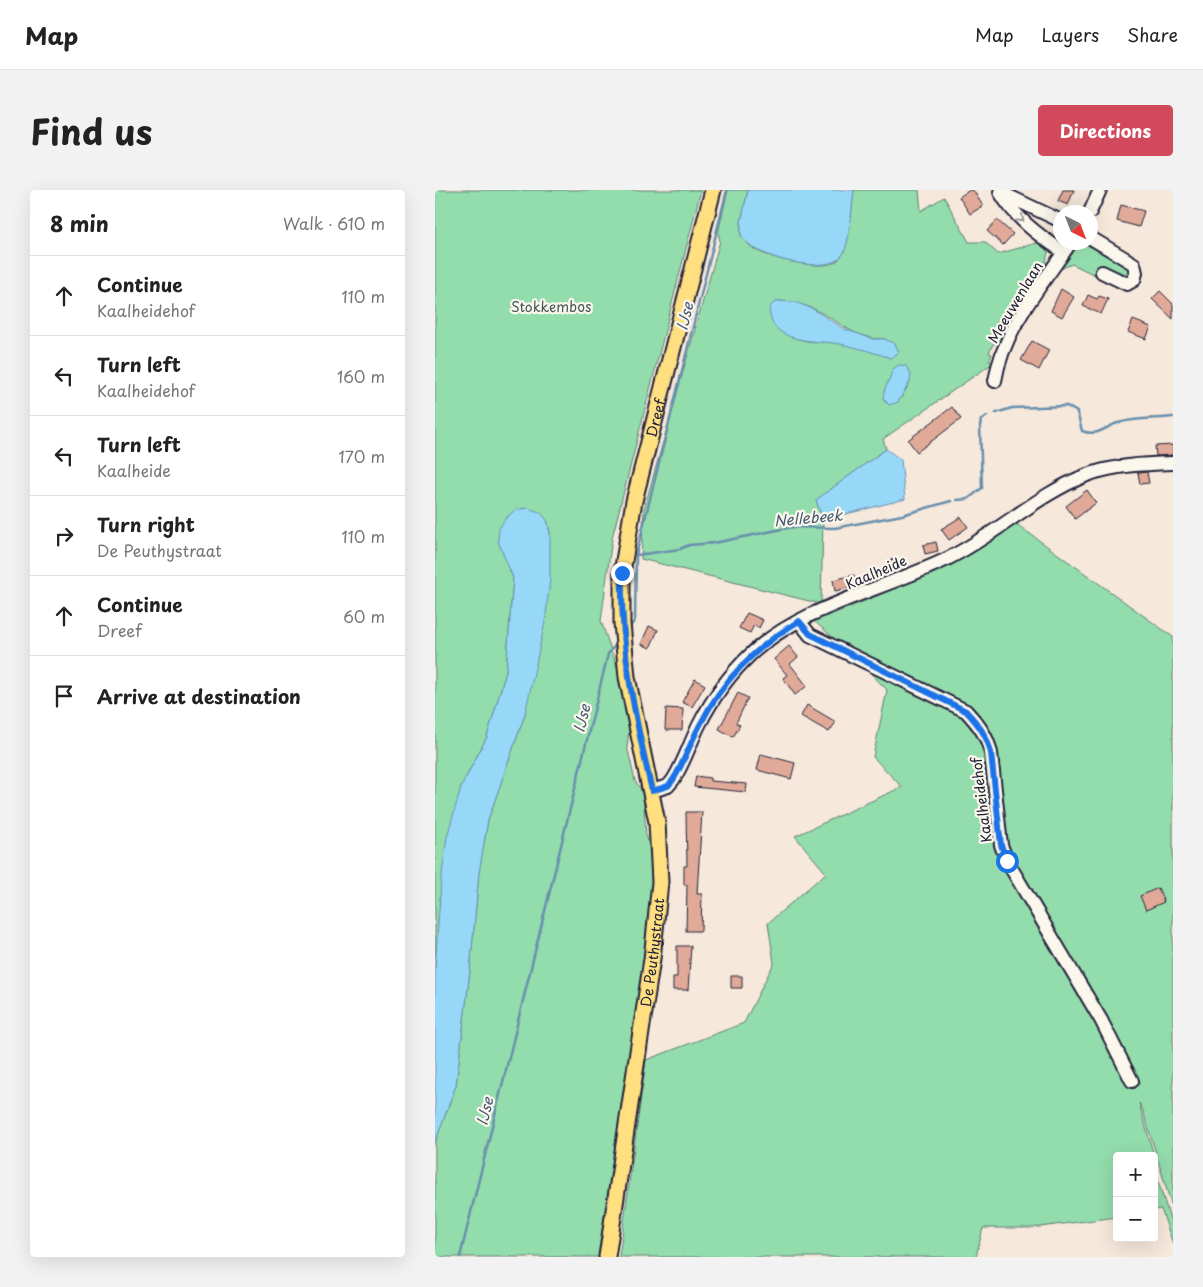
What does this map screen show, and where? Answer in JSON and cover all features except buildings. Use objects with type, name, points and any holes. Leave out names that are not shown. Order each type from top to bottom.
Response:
[{"type":"main road","name":"Dreef","points":[[624,649],[622,573],[633,510],[713,190]]},
{"type":"main road","name":"De Peuthystraat","points":[[607,1257],[657,920],[660,854],[652,791],[627,677],[624,649]]},
{"type":"street","points":[[1093,205],[1100,190]]},
{"type":"street","points":[[1000,191],[1053,217]]},
{"type":"street","points":[[1000,191],[1012,211],[1021,220],[1053,239]]},
{"type":"street","points":[[1098,242],[1134,264],[1136,273],[1135,280],[1127,284],[1102,272]]},
{"type":"street","name":"Meeuwenlaan","points":[[995,381],[1001,353],[1011,333],[1065,250]]},
{"type":"street","name":"Kaalheide","points":[[652,791],[668,786],[673,780],[700,724],[733,673],[751,654],[799,621],[947,559],[1041,499],[1088,475],[1132,465],[1173,463]]},
{"type":"street","name":"Kaalheidehof","points":[[799,621],[810,634],[966,711],[979,724],[988,739],[991,753],[1001,845],[1007,861],[1101,1020],[1132,1081]]},
{"type":"green space","name":"Stokkembos","points":[[435,190],[701,190],[612,538],[601,621],[617,667],[629,731],[627,746],[635,781],[643,792],[646,835],[653,860],[649,931],[598,1257],[435,1257],[435,1143],[456,1085],[470,971],[479,871],[488,820],[525,714],[550,533],[547,520],[525,508],[513,512],[505,519],[499,541],[513,578],[506,672],[487,737],[461,787],[435,969]]},
{"type":"green space","points":[[728,190],[748,190],[741,222],[741,235],[750,246],[761,253],[796,263],[809,265],[831,264],[838,260],[846,246],[854,190],[919,190],[921,211],[944,197],[969,242],[985,242],[998,254],[1040,242],[1048,252],[1043,276],[1000,343],[993,344],[989,353],[992,354],[989,361],[993,363],[883,439],[886,449],[816,500],[823,520],[821,604],[641,559],[644,509],[720,241],[718,233]],"holes":[[[778,301],[807,306],[865,337],[885,339],[888,357],[850,345],[808,341],[791,336]],[[892,372],[910,382],[901,398],[886,403],[884,392]]]},
{"type":"green space","points":[[1072,250],[1097,250],[1128,266],[1128,272],[1123,274],[1105,266],[1097,276],[1072,264],[1058,270]]},
{"type":"green space","points":[[1015,523],[1173,637],[1173,1210],[1158,1160],[1158,1152],[1155,1152],[1139,1103],[1153,1152],[1113,1152],[1113,1218],[1032,1228],[983,1228],[976,1257],[619,1257],[646,1060],[744,1023],[774,963],[768,923],[826,873],[795,836],[902,787],[873,757],[887,690],[848,650],[814,621],[917,578]]},
{"type":"green space","points":[[1158,1181],[1173,1228],[1173,1244],[1161,1209],[1158,1209]]},
{"type":"water","points":[[748,190],[854,190],[849,233],[843,254],[835,261],[823,264],[807,264],[774,257],[759,251],[747,243],[741,235],[741,222]]},
{"type":"water","points":[[778,301],[795,302],[813,309],[844,329],[873,339],[885,339],[895,344],[899,352],[891,358],[846,345],[810,341],[789,336],[781,332],[774,325],[770,315],[769,310],[771,306]]},
{"type":"water","points":[[899,365],[906,366],[911,374],[910,382],[898,402],[889,405],[883,398],[884,394],[893,369]]},
{"type":"water","points":[[886,449],[901,460],[905,499],[823,520],[816,500]]},
{"type":"water","points":[[527,508],[540,512],[547,520],[550,533],[550,580],[545,622],[525,714],[488,820],[479,873],[470,971],[456,1085],[435,1143],[435,969],[441,881],[447,837],[461,787],[487,737],[506,672],[513,578],[498,541],[499,529],[505,519],[515,510]]},
{"type":"waterway","name":"IJse","points":[[629,628],[635,620],[636,555],[727,190]]},
{"type":"waterway","name":"Nellebeek","points":[[996,413],[1012,408],[1067,406],[1077,412],[1082,431],[1088,433],[1101,431],[1125,421],[1173,417]]},
{"type":"waterway","name":"Nellebeek","points":[[957,500],[968,499],[982,488],[980,426],[981,420],[987,416]]},
{"type":"waterway","name":"Nellebeek","points":[[637,555],[680,549],[689,545],[714,543],[792,527],[835,528],[902,515],[951,501]]},
{"type":"waterway","name":"IJse","points":[[460,1257],[608,654],[618,642]]},
{"type":"route","points":[[622,573],[622,623],[627,677],[652,791],[668,786],[679,772],[700,724],[733,673],[751,654],[775,635],[799,621],[810,634],[966,711],[979,724],[988,739],[991,753],[1001,845],[1007,861]]}]
